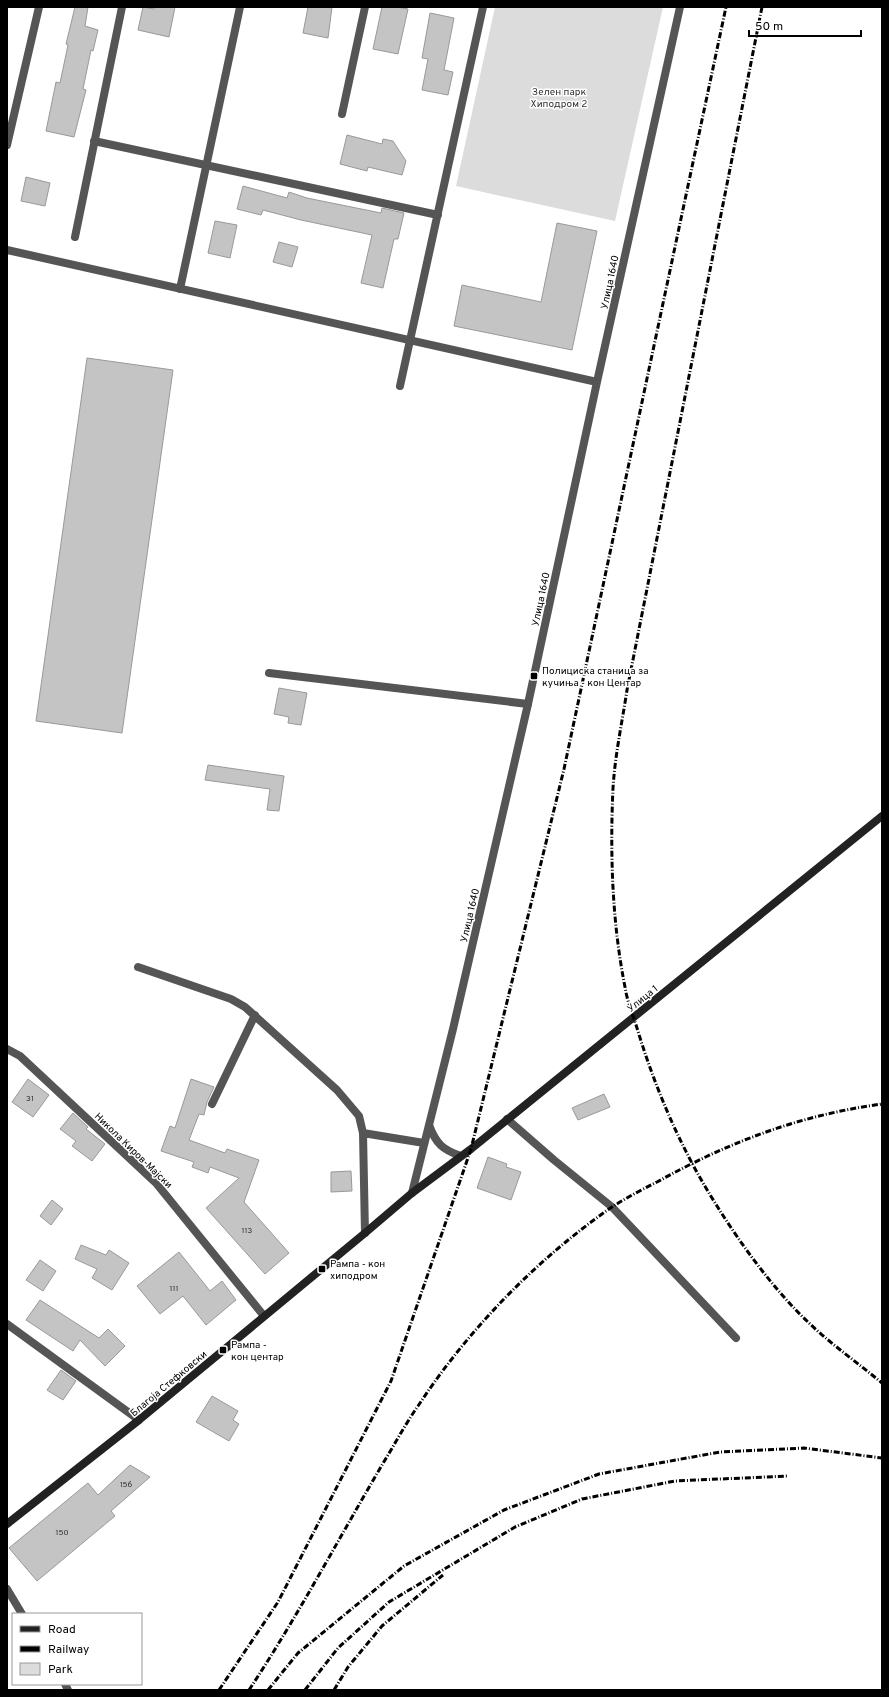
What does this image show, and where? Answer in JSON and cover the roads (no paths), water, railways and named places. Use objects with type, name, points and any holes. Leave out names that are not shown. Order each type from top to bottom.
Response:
[{"type":"main road","name":"Улица 1","points":[[412,1193],[461,1156],[882,816]]},
{"type":"main road","name":"Благоја Стефковски","points":[[7,1524],[139,1420],[412,1193]]},
{"type":"street","points":[[7,145],[39,7]]},
{"type":"street","points":[[75,237],[122,7]]},
{"type":"street","points":[[180,289],[240,7]]},
{"type":"street","points":[[342,114],[365,7]]},
{"type":"street","points":[[400,386],[484,7]]},
{"type":"street","name":"Улица 1640","points":[[412,1193],[528,704],[680,7]]},
{"type":"street","points":[[94,142],[438,214]]},
{"type":"street","points":[[7,250],[597,382]]},
{"type":"street","points":[[269,673],[528,704]]},
{"type":"street","points":[[138,967],[231,999],[245,1007],[337,1090],[359,1116],[364,1133],[365,1233]]},
{"type":"street","points":[[212,1104],[255,1015]]},
{"type":"street","name":"Никола Киров-Мајски","points":[[7,1049],[20,1056],[156,1183],[264,1316]]},
{"type":"street","points":[[507,1119],[554,1160],[612,1207],[736,1338]]},
{"type":"street","points":[[429,1124],[434,1137],[440,1146],[461,1156]]},
{"type":"street","points":[[364,1133],[424,1143]]},
{"type":"street","points":[[7,1324],[139,1420]]},
{"type":"street","points":[[7,1589],[21,1613]]},
{"type":"railway","points":[[219,1690],[278,1602],[391,1381],[471,1149],[564,769],[726,7]]},
{"type":"railway","points":[[762,7],[627,690],[619,739],[614,776],[612,813],[613,888],[617,938],[626,992],[644,1051],[661,1098],[681,1142],[704,1185],[748,1252],[784,1297],[818,1331],[882,1383]]},
{"type":"railway","points":[[249,1690],[302,1605],[414,1412],[459,1350],[504,1298],[529,1274],[582,1229],[609,1209],[639,1191],[711,1154],[766,1132],[794,1123],[822,1115],[882,1104]]},
{"type":"railway","points":[[268,1690],[298,1653],[404,1566],[504,1510],[599,1474],[720,1452],[804,1448],[882,1458]]},
{"type":"railway","points":[[305,1690],[338,1648],[389,1602],[515,1527],[582,1499],[675,1481],[788,1476]]},
{"type":"railway","points":[[334,1690],[348,1667],[382,1626],[443,1575]]},
{"type":"place","name":"Полициска станица за кучиња - кон Центар","points":[[534,676]]},
{"type":"place","name":"Рампа - кон хиподром","points":[[322,1269]]},
{"type":"place","name":"Рампа - кон центар","points":[[223,1350]]},
{"type":"park label","name":"Зелен парк Хиподром 2","points":[[559,96]]}]
